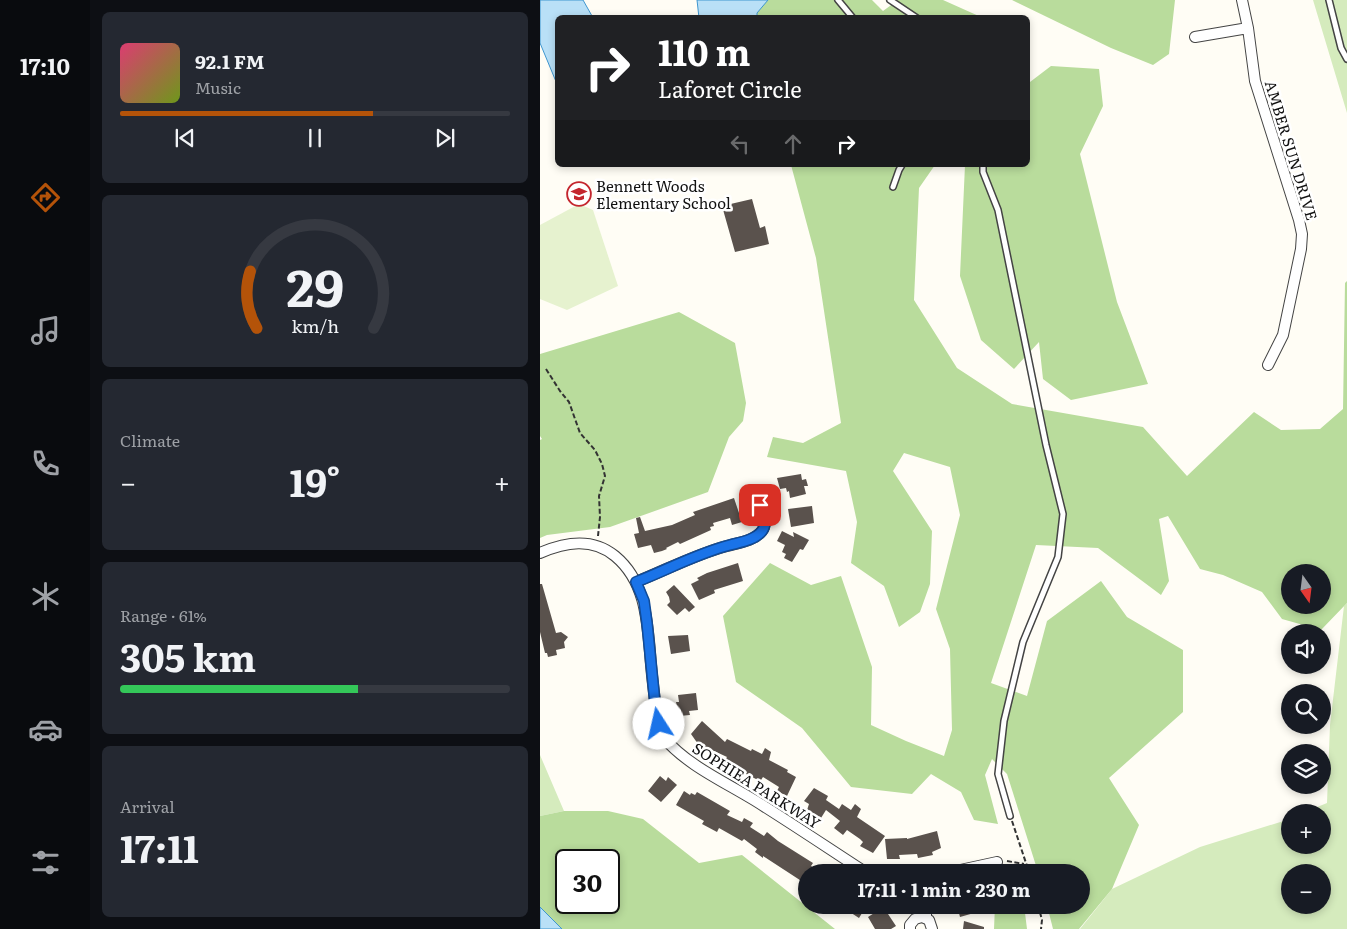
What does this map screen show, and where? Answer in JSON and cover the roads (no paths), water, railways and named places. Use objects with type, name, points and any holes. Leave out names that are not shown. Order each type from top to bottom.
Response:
[{"type":"street","name":"AMBER SUN DRIVE","points":[[1242,0],[1255,81],[1302,234],[1283,335],[1268,365]]},
{"type":"street","points":[[1195,36],[1248,28]]},
{"type":"street","points":[[636,582],[713,550],[756,537],[765,525],[765,518],[760,505]]},
{"type":"street","name":"SOPHIEA PARKWAY","points":[[540,553],[562,545],[597,544],[609,551],[625,565],[636,582],[644,601],[656,713],[662,736],[682,756],[853,864]]},
{"type":"street","points":[[988,864],[997,862]]},
{"type":"street","points":[[910,929],[910,925],[915,919],[922,917],[931,923],[932,929]]},
{"type":"lane","points":[[838,0],[850,15]]},
{"type":"lane","points":[[890,0],[912,15]]},
{"type":"lane","points":[[1329,0],[1341,48],[1347,59]]},
{"type":"lane","points":[[894,187],[900,167]]},
{"type":"lane","points":[[983,167],[998,210],[1062,514],[1058,557],[1023,642],[1004,721],[998,774],[1010,816]]},
{"type":"water","points":[[540,0],[583,0],[591,15],[555,15],[555,79],[540,43]]},
{"type":"water","points":[[697,0],[768,0],[757,15],[699,15]]},
{"type":"water","points":[[540,907],[562,929],[540,929]]},
{"type":"place","name":"Bennett Woods Elementary School","points":[[579,194]]}]
